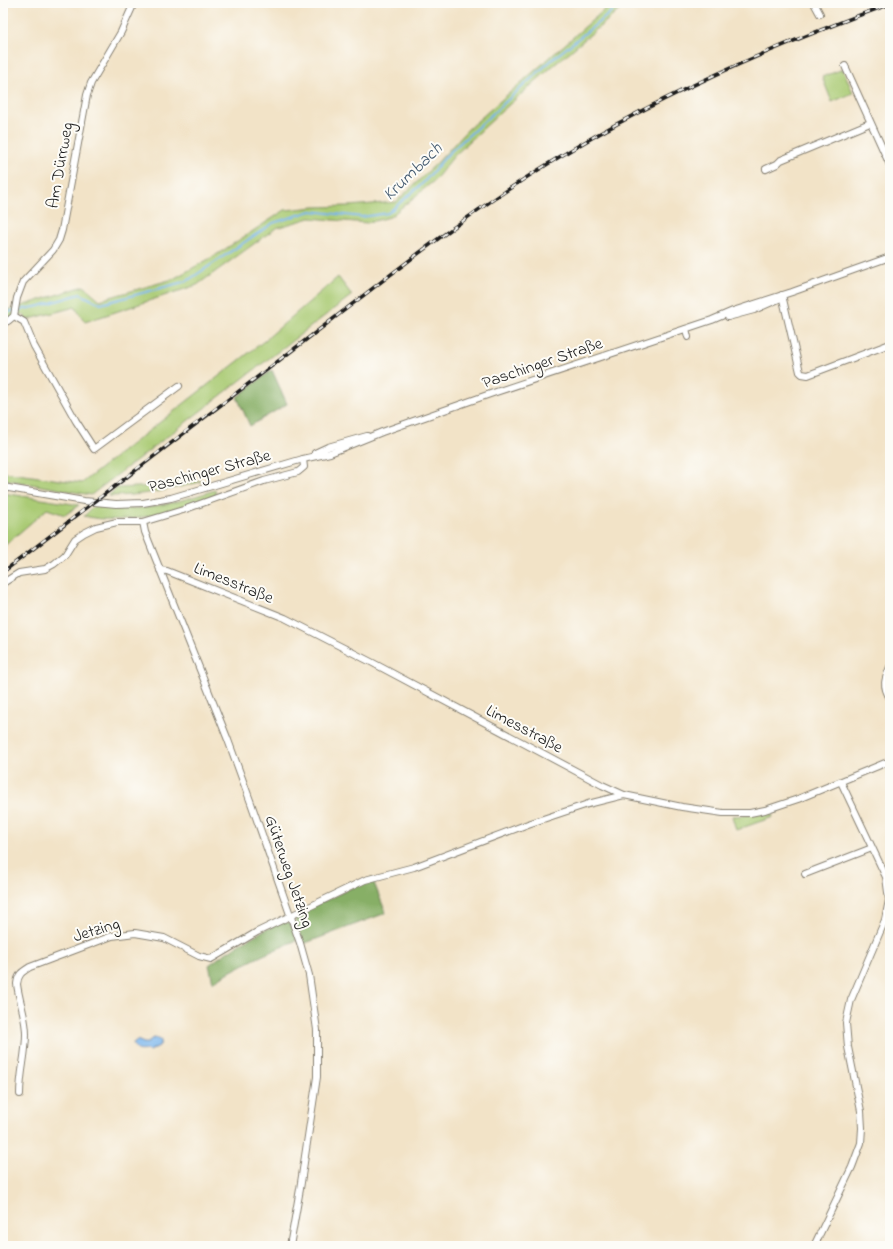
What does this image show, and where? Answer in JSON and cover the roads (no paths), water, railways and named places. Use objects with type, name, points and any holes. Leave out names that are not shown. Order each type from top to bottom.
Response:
[{"type":"street","name":"Am Dürrweg","points":[[14,316],[19,290],[23,282],[53,250],[59,240],[87,95],[91,83],[121,32],[134,3]]},
{"type":"street","points":[[814,3],[820,14]]},
{"type":"street","points":[[845,66],[890,165]]},
{"type":"street","points":[[766,169],[777,164],[780,160],[870,123]]},
{"type":"street","name":"Paschinger Straße","points":[[3,487],[100,503],[143,503],[171,498],[303,459],[328,447],[382,432],[617,351],[712,320],[754,310],[792,292],[890,257]]},
{"type":"street","points":[[782,296],[800,372],[802,374],[808,375],[890,344]]},
{"type":"street","points":[[3,323],[14,316],[24,322],[34,346],[72,414],[94,449],[180,386]]},
{"type":"street","points":[[686,329],[688,337]]},
{"type":"street","points":[[3,583],[19,573],[45,569],[54,564],[65,555],[75,539],[90,530],[110,523],[129,521],[143,522],[183,510],[264,480],[298,472],[304,467],[303,459]]},
{"type":"street","name":"Güterweg Jetzing","points":[[143,522],[145,532],[228,740],[272,860],[300,943],[312,992],[317,1030],[318,1060],[313,1112],[295,1225],[290,1246]]},
{"type":"street","name":"Limesstraße","points":[[160,570],[167,571],[285,618],[373,663],[602,785],[624,795],[696,810],[741,814],[765,810],[841,782],[890,761]]},
{"type":"street","points":[[890,667],[885,678],[885,686],[886,693],[890,698]]},
{"type":"street","points":[[814,1246],[852,1167],[862,1138],[861,1111],[850,1060],[846,1031],[847,1015],[884,920],[888,906],[889,893],[886,877],[841,782]]},
{"type":"street","points":[[290,915],[365,880],[414,867],[528,824],[588,804],[624,795]]},
{"type":"street","points":[[806,874],[872,848]]},
{"type":"street","name":"Jetzing","points":[[20,1094],[20,1078],[24,1060],[26,1038],[25,1022],[17,984],[20,973],[30,967],[96,941],[124,934],[144,934],[164,938],[199,956],[211,959],[257,932],[290,915]]},
{"type":"water","points":[[155,1038],[161,1040],[161,1043],[159,1046],[149,1051],[138,1050],[133,1043],[137,1040],[148,1043],[151,1039]]},
{"type":"waterway","name":"Krumbach","points":[[3,313],[40,306],[80,294],[101,304],[187,281],[273,223],[311,211],[362,217],[388,213],[423,183],[448,154],[555,57],[621,3]]},
{"type":"railway","points":[[3,572],[414,257],[507,190],[609,128],[687,88],[808,35],[890,4]]}]
